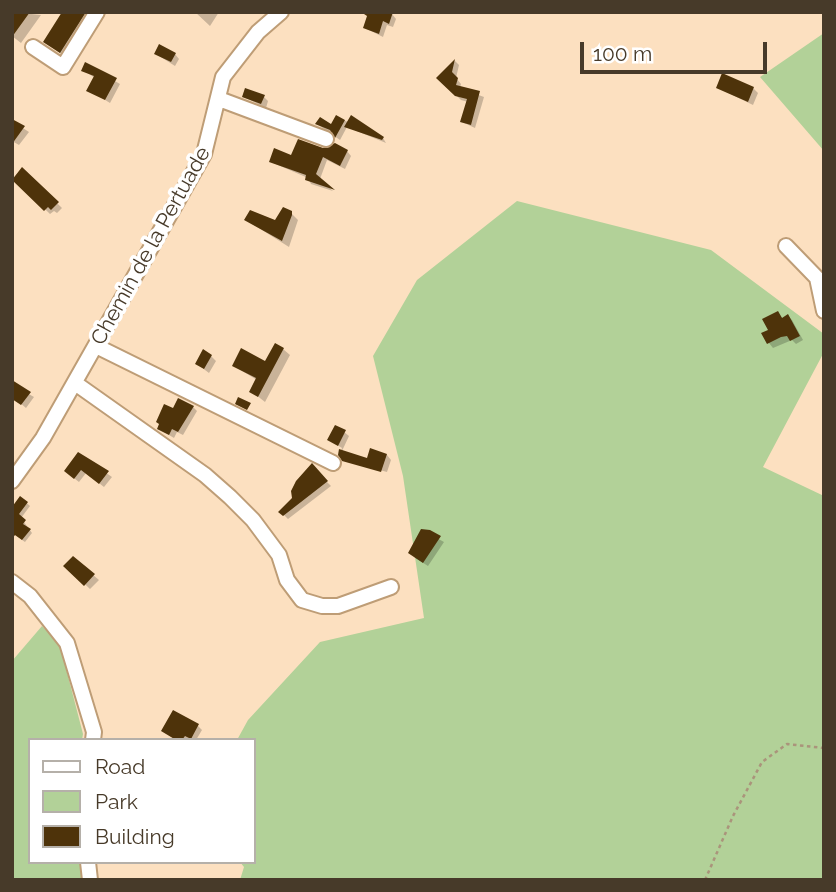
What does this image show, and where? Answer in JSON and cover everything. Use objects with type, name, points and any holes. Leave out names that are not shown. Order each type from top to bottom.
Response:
[{"type":"street","points":[[33,47],[63,67],[97,12]]},
{"type":"street","name":"Chemin de la Pertuade","points":[[12,481],[43,438],[204,153],[223,76],[258,32],[281,12]]},
{"type":"street","points":[[219,99],[326,139]]},
{"type":"street","points":[[786,246],[817,278],[824,311]]},
{"type":"street","points":[[96,346],[333,463]]},
{"type":"street","points":[[75,383],[174,452],[230,497],[253,520],[279,555],[287,580],[302,600],[322,606],[338,606],[391,587]]},
{"type":"street","points":[[12,582],[30,596],[67,643],[94,732],[93,738]]},
{"type":"path","points":[[705,880],[733,816],[762,762],[788,744],[824,748]]},
{"type":"green space","points":[[824,33],[824,151],[760,77]]},
{"type":"green space","points":[[517,201],[711,250],[824,334],[824,352],[763,467],[824,496],[824,880],[240,880],[244,867],[242,864],[256,864],[256,738],[238,738],[248,720],[320,642],[424,618],[403,476],[373,356],[417,280]]},
{"type":"green space","points":[[42,626],[60,645],[83,734],[82,738],[28,738],[28,864],[81,864],[83,880],[12,880],[12,661]]},
{"type":"building","points":[[12,12],[30,12],[12,37]]},
{"type":"building","points":[[62,12],[86,12],[60,53],[43,42]]},
{"type":"building","points":[[361,12],[393,12],[389,24],[383,21],[379,34],[363,28],[367,16]]},
{"type":"building","points":[[159,44],[176,53],[171,62],[154,54]]},
{"type":"building","points":[[455,59],[452,72],[458,78],[456,85],[480,91],[471,125],[460,122],[467,99],[455,96],[436,78]]},
{"type":"building","points":[[85,62],[117,78],[105,100],[86,91],[94,76],[81,71]]},
{"type":"building","points":[[722,73],[754,87],[748,102],[716,88]]},
{"type":"building","points":[[245,88],[265,95],[261,104],[242,97]]},
{"type":"building","points":[[336,115],[345,120],[335,138],[330,130],[315,124],[320,117],[331,124]]},
{"type":"building","points":[[351,115],[384,137],[382,140],[344,127]]},
{"type":"building","points":[[12,119],[25,126],[12,144]]},
{"type":"building","points":[[298,139],[323,148],[335,143],[348,150],[340,166],[323,157],[316,174],[335,190],[305,180],[306,175],[269,162],[274,148],[291,155]]},
{"type":"building","points":[[22,167],[59,202],[51,210],[48,207],[44,211],[12,180]]},
{"type":"building","points":[[283,207],[292,211],[292,215],[282,241],[244,220],[250,210],[275,220]]},
{"type":"building","points":[[778,311],[782,318],[788,314],[800,336],[790,341],[787,336],[781,337],[767,344],[761,333],[768,330],[762,319]]},
{"type":"building","points":[[275,343],[284,348],[258,397],[249,392],[256,378],[232,366],[241,348],[265,361]]},
{"type":"building","points":[[203,349],[212,355],[204,369],[195,364]]},
{"type":"building","points":[[12,380],[31,392],[21,405],[12,399]]},
{"type":"building","points":[[238,397],[251,403],[247,410],[235,404]]},
{"type":"building","points":[[178,398],[194,406],[178,432],[172,429],[169,435],[157,429],[159,424],[156,422],[164,404],[173,408]]},
{"type":"building","points":[[335,425],[346,430],[338,446],[327,440]]},
{"type":"building","points":[[370,448],[387,454],[381,472],[342,461],[338,455],[339,449],[367,458]]},
{"type":"building","points":[[78,452],[109,471],[99,484],[81,470],[74,479],[64,471]]},
{"type":"building","points":[[312,463],[328,481],[283,516],[278,512],[292,498],[291,491],[296,481]]},
{"type":"building","points":[[20,496],[28,502],[19,514],[26,520],[23,524],[31,529],[22,540],[15,535],[12,539],[12,507]]},
{"type":"building","points":[[421,529],[441,536],[423,563],[408,553]]},
{"type":"building","points":[[73,556],[95,574],[84,586],[63,566]]},
{"type":"building","points":[[173,710],[199,724],[192,738],[173,738],[161,731]]}]
